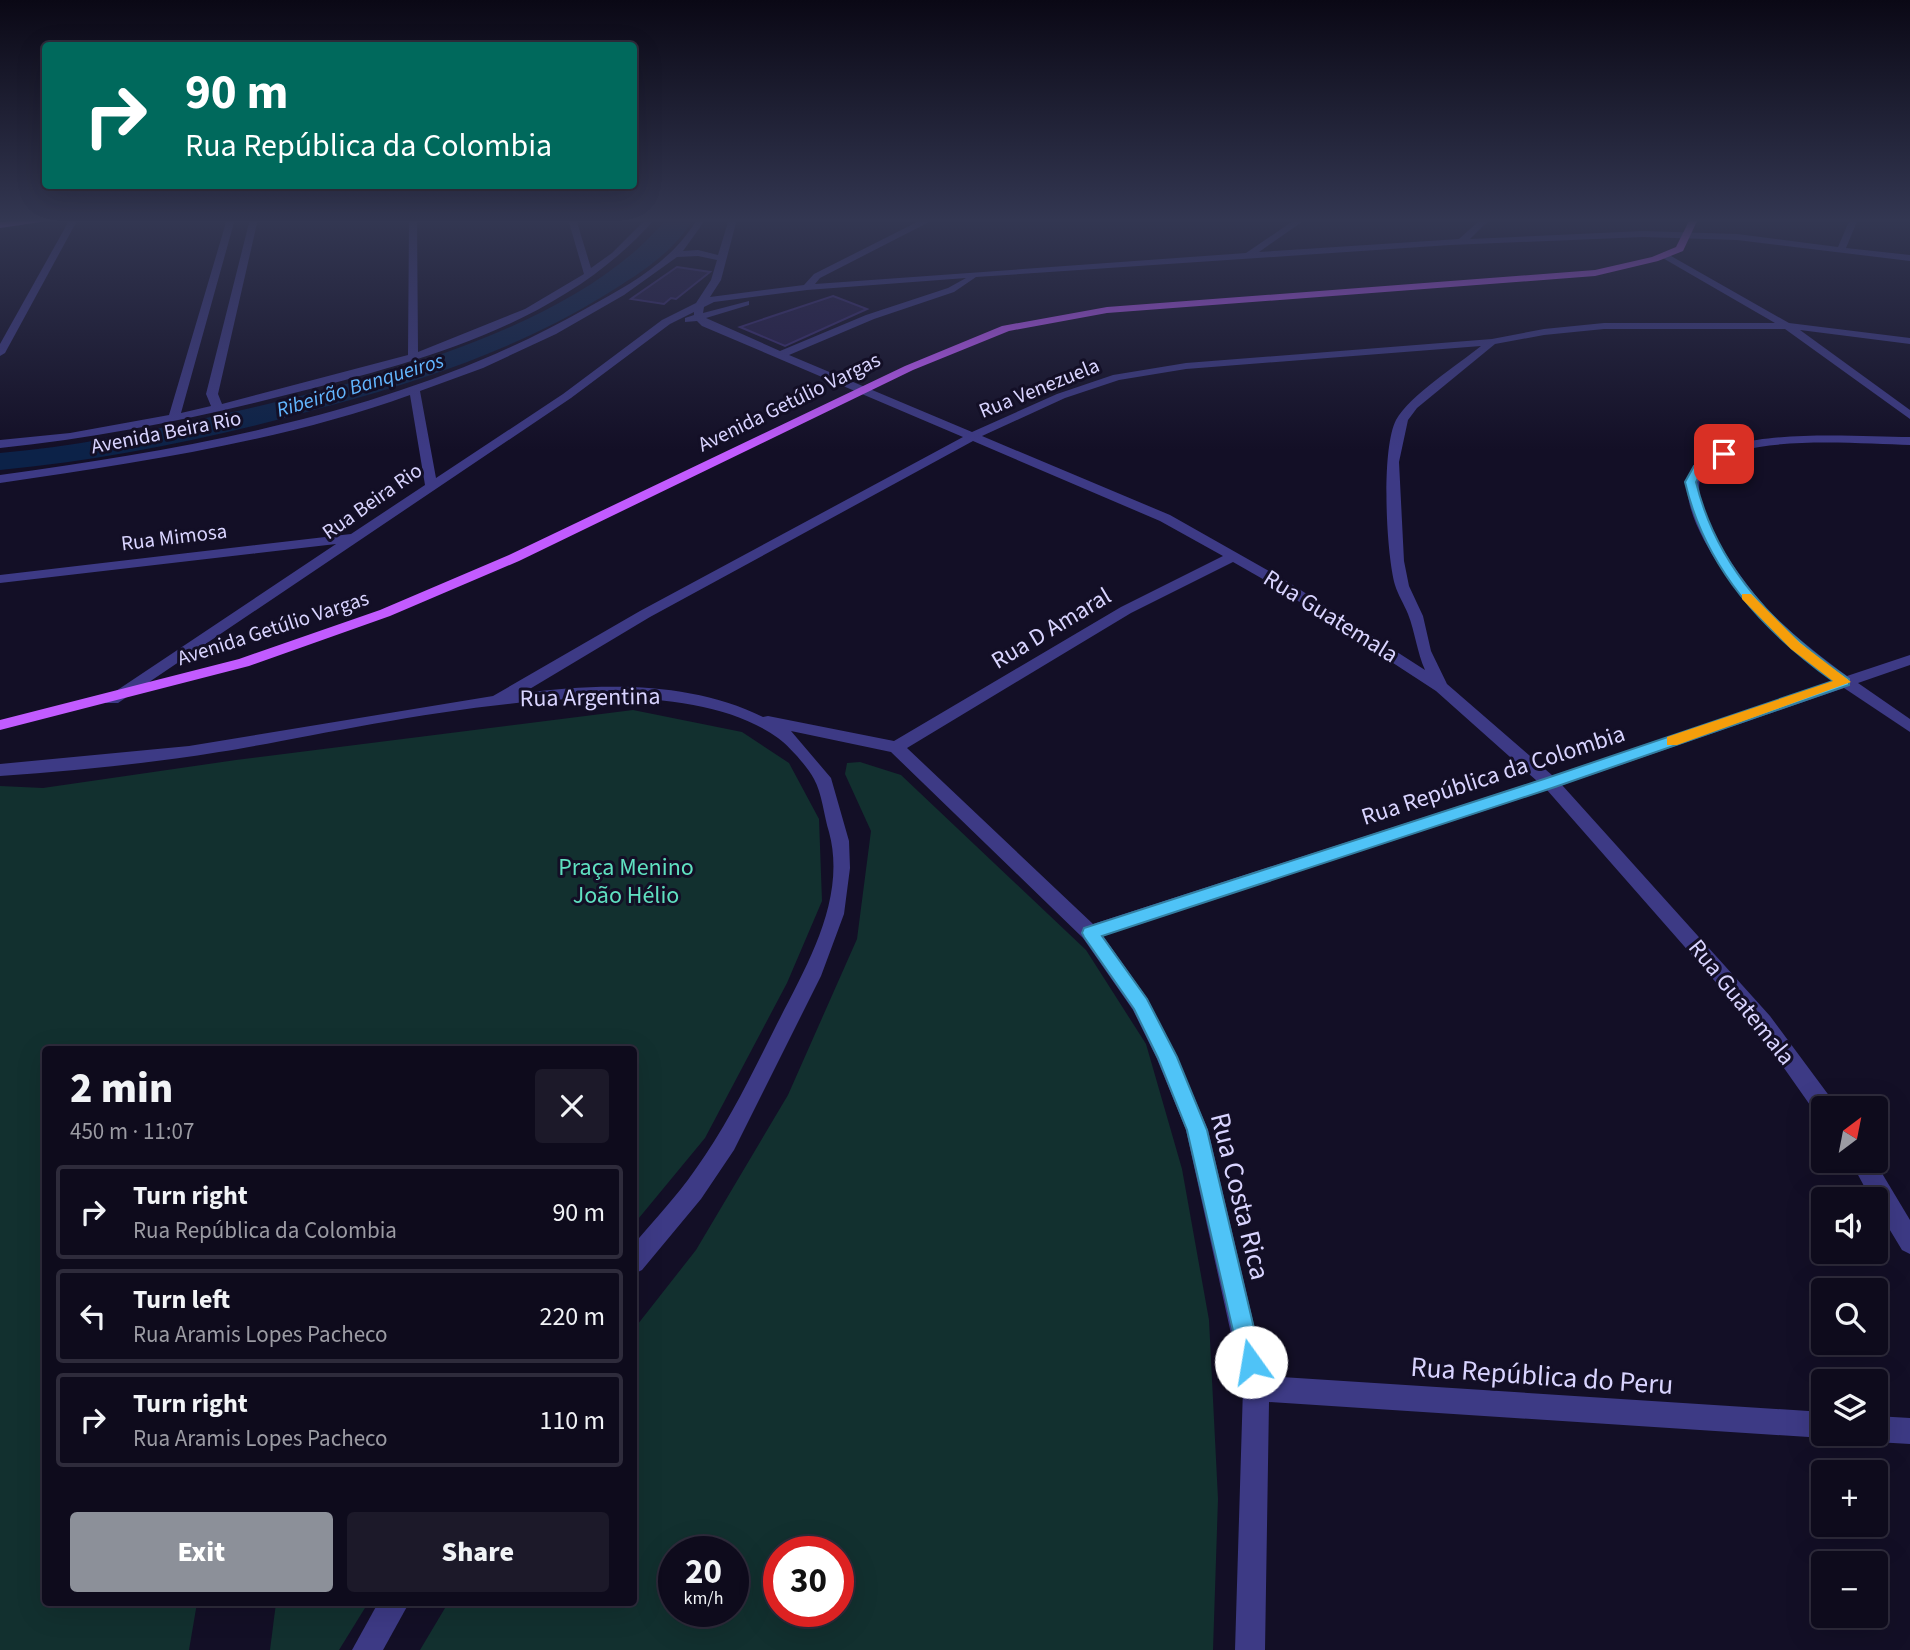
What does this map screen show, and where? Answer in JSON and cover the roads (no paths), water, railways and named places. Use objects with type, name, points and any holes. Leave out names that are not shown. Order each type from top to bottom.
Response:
[{"type":"main road","name":"Avenida Getúlio Vargas","points":[[0,725],[112,699],[244,663],[441,590],[513,558],[860,390],[977,338],[1041,320],[1144,306],[1287,296]]},
{"type":"street","points":[[0,353],[31,296]]},
{"type":"street","points":[[174,419],[209,296]]},
{"type":"street","points":[[218,409],[212,394],[236,296]]},
{"type":"street","points":[[413,296],[413,357]]},
{"type":"street","name":"Avenida Beira Rio","points":[[0,444],[85,435],[174,419],[413,357],[502,321],[549,296]]},
{"type":"street","name":"Avenida Beira Rio","points":[[0,479],[138,458],[252,436],[414,388],[504,355],[571,323],[616,296]]},
{"type":"street","name":"Rua Beira Rio","points":[[699,317],[698,308],[706,296]]},
{"type":"street","points":[[728,296],[734,301],[734,307]]},
{"type":"street","name":"Rua Beira Rio","points":[[112,699],[431,484],[567,396],[676,315],[702,302],[728,296]]},
{"type":"street","name":"Rua Beira Rio","points":[[653,333],[765,296]]},
{"type":"street","points":[[778,356],[870,317],[933,296]]},
{"type":"street","points":[[1737,296],[1792,326],[1844,363],[1910,416]]},
{"type":"street","points":[[702,302],[720,310]]},
{"type":"street","name":"Rua Guatemala","points":[[699,317],[706,324],[778,356],[1141,507],[1234,556],[1441,687],[1550,783],[1763,1022],[1816,1096]]},
{"type":"street","name":"Rua Venezuela","points":[[499,700],[645,614],[971,437],[1083,387],[1140,372],[1350,351],[1492,342],[1544,332],[1604,326],[1792,326],[1910,341]]},
{"type":"street","points":[[1441,687],[1424,651],[1416,616],[1402,586],[1397,561],[1393,462],[1396,439],[1402,420],[1413,406],[1492,342]]},
{"type":"street","points":[[414,388],[431,484]]},
{"type":"street","points":[[1910,441],[1826,441],[1738,448],[1709,459],[1698,468],[1690,482],[1698,512],[1713,546],[1742,591],[1796,646],[1910,727]]},
{"type":"street","name":"Rua Mimosa","points":[[0,579],[354,538]]},
{"type":"street","name":"Rua D Amaral","points":[[896,747],[1126,610],[1234,556]]},
{"type":"street","name":"Rua República da Colombia","points":[[1090,933],[1550,783],[1910,660]]},
{"type":"street","name":"Rua Argentina","points":[[0,770],[76,765],[196,751],[499,700],[620,692],[670,695],[739,710],[762,720],[797,744],[812,760],[827,790],[839,832],[842,874],[837,912],[823,952],[730,1137],[701,1181],[637,1258]]},
{"type":"street","points":[[762,720],[896,747]]},
{"type":"street","name":"Rua Costa Rica","points":[[896,747],[1090,933],[1140,1004],[1167,1057],[1197,1130],[1256,1388],[1250,1650]]},
{"type":"street","points":[[1869,1173],[1910,1242]]},
{"type":"street","name":"Rua República do Peru","points":[[1256,1388],[1811,1425]]},
{"type":"street","points":[[1888,1430],[1910,1431]]},
{"type":"street","points":[[367,1650],[392,1606]]},
{"type":"water","name":"Ribeirão Banqueiros","points":[[571,296],[603,296],[507,346],[368,395],[250,427],[168,445],[84,460],[0,470],[0,453],[108,438],[270,404],[394,370],[520,323]]},
{"type":"park label","name":"Praça Menino João Hélio","points":[[626,881]]}]
